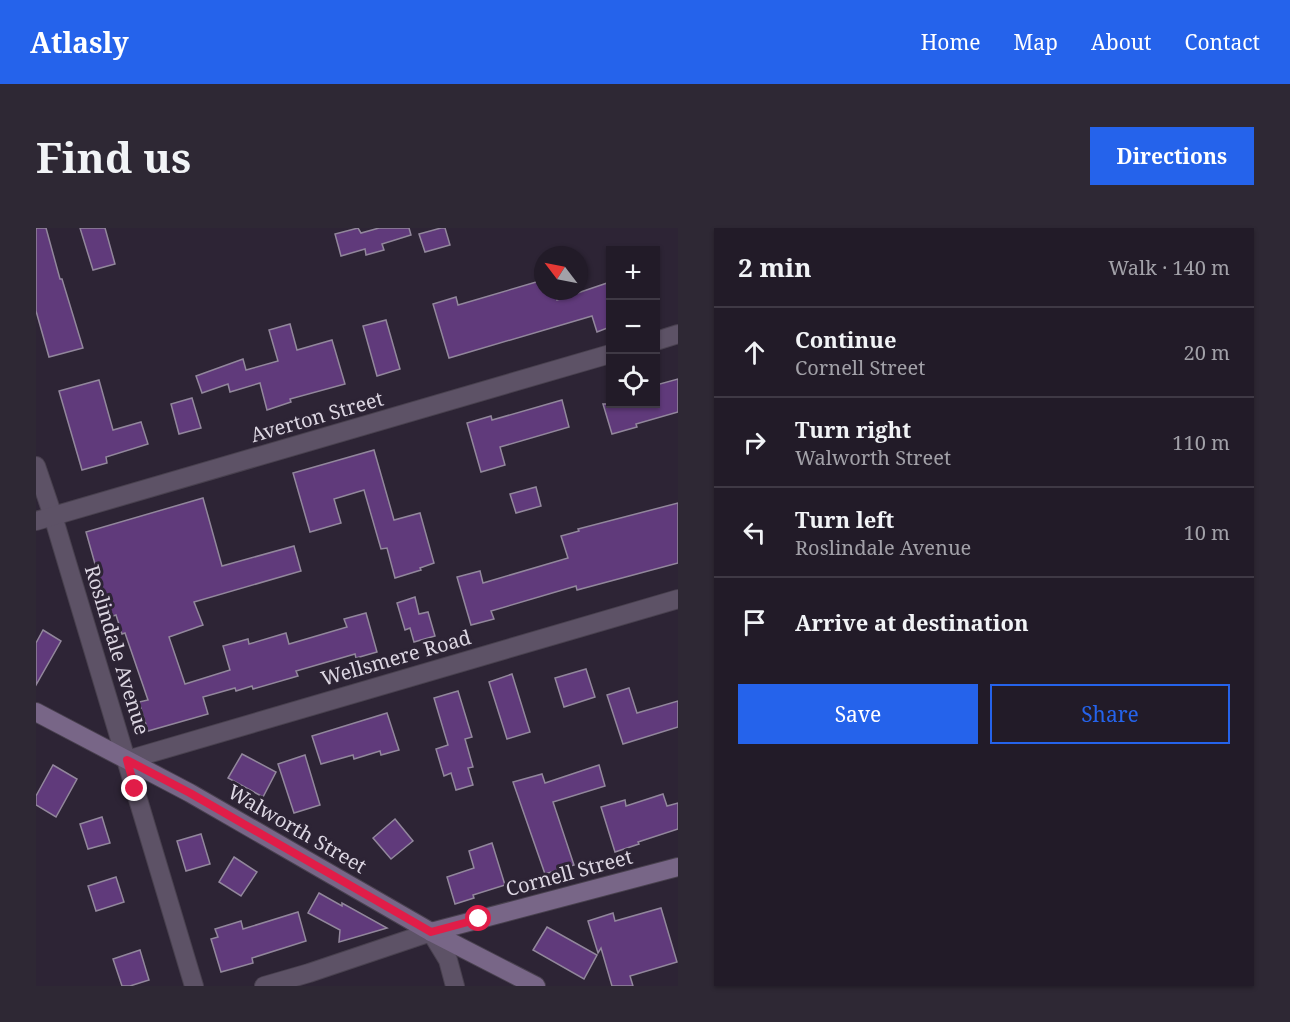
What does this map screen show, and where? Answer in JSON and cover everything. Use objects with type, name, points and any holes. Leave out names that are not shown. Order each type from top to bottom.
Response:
[{"type":"street","points":[[660,340],[678,334]]},
{"type":"street","name":"Averton Street","points":[[45,519],[606,355]]},
{"type":"street","name":"Roslindale Avenue","points":[[36,466],[45,519],[127,760],[194,986]]},
{"type":"street","name":"Wellsmere Road","points":[[127,760],[678,599]]},
{"type":"street","name":"Walworth Street","points":[[36,712],[190,793],[431,932],[536,986]]},
{"type":"street","name":"Cornell Street","points":[[264,986],[431,932],[678,867]]},
{"type":"street","points":[[431,932],[448,960],[455,986]]},
{"type":"building","points":[[36,228],[46,228],[83,348],[49,357],[36,311]]},
{"type":"building","points":[[80,228],[105,228],[115,264],[93,270]]},
{"type":"building","points":[[358,228],[361,233],[379,228],[409,228],[411,235],[382,244],[384,250],[366,255],[365,249],[341,256],[335,234]]},
{"type":"building","points":[[445,228],[450,245],[425,252],[419,234]]},
{"type":"building","points":[[534,283],[534,300],[588,300],[588,289],[606,283],[606,329],[597,332],[592,316],[449,358],[433,304],[456,297],[458,305]]},
{"type":"building","points":[[386,320],[400,369],[377,376],[363,326]]},
{"type":"building","points":[[290,324],[297,350],[332,340],[345,384],[290,399],[291,402],[267,410],[260,383],[230,392],[228,384],[202,393],[196,376],[243,359],[246,370],[278,361],[269,330]]},
{"type":"building","points":[[678,379],[678,412],[636,424],[637,427],[612,434],[603,404],[606,404],[606,408],[660,408],[660,384]]},
{"type":"building","points":[[99,380],[113,430],[141,422],[148,444],[106,457],[107,463],[82,470],[59,391]]},
{"type":"building","points":[[192,398],[201,428],[179,434],[171,404]]},
{"type":"building","points":[[562,400],[569,427],[500,447],[505,465],[481,472],[467,423],[491,416],[492,420]]},
{"type":"building","points":[[374,450],[394,520],[420,513],[434,563],[420,568],[421,570],[395,578],[387,548],[381,549],[364,490],[334,499],[341,523],[310,532],[293,473]]},
{"type":"building","points":[[536,487],[541,506],[516,513],[510,494]]},
{"type":"building","points":[[203,498],[222,566],[294,546],[301,571],[194,602],[203,625],[169,637],[185,684],[230,670],[223,646],[248,639],[249,644],[286,633],[289,644],[347,627],[344,619],[366,613],[377,652],[356,658],[355,654],[296,671],[298,676],[253,689],[252,686],[236,691],[235,688],[203,697],[208,714],[148,731],[139,702],[148,700],[125,633],[122,634],[116,615],[110,617],[86,532]]},
{"type":"building","points":[[678,503],[678,563],[577,590],[576,586],[491,611],[494,619],[471,625],[457,577],[480,571],[483,583],[568,558],[561,536],[579,531],[578,529]]},
{"type":"building","points":[[415,597],[419,614],[428,612],[435,636],[414,642],[410,628],[405,630],[397,603]]},
{"type":"building","points":[[43,630],[61,641],[36,685],[36,643]]},
{"type":"building","points":[[586,669],[595,697],[564,707],[555,678]]},
{"type":"building","points":[[512,674],[530,732],[507,739],[489,682]]},
{"type":"building","points":[[629,688],[637,713],[678,701],[678,727],[623,744],[607,695]]},
{"type":"building","points":[[458,691],[472,737],[465,739],[473,767],[468,768],[473,785],[456,790],[451,773],[444,776],[436,749],[448,745],[434,698]]},
{"type":"building","points":[[387,713],[399,750],[381,755],[380,751],[354,759],[353,755],[321,764],[312,736]]},
{"type":"building","points":[[242,754],[276,772],[263,797],[228,778]]},
{"type":"building","points":[[305,755],[320,805],[294,813],[278,764]]},
{"type":"building","points":[[53,765],[77,779],[56,817],[36,805],[36,796]]},
{"type":"building","points":[[599,765],[605,786],[553,802],[574,865],[545,874],[513,782],[542,774],[545,783]]},
{"type":"building","points":[[663,794],[667,806],[678,803],[678,829],[615,852],[601,807],[625,800],[626,806]]},
{"type":"building","points":[[102,817],[110,843],[88,849],[80,824]]},
{"type":"building","points":[[395,819],[413,841],[391,859],[373,838]]},
{"type":"building","points":[[201,834],[210,864],[186,871],[177,841]]},
{"type":"building","points":[[492,843],[505,885],[473,895],[474,898],[455,904],[447,877],[474,868],[469,851]]},
{"type":"building","points":[[234,857],[257,872],[241,896],[219,882]]},
{"type":"building","points":[[116,877],[124,902],[96,911],[88,886]]},
{"type":"building","points":[[319,893],[387,928],[339,942],[340,930],[308,913]]},
{"type":"building","points":[[661,908],[677,962],[630,976],[633,986],[612,986],[601,948],[598,953],[588,921],[613,913],[615,921]]},
{"type":"building","points":[[298,912],[306,941],[252,958],[253,963],[221,972],[211,939],[218,937],[215,929],[241,921],[243,929]]},
{"type":"building","points":[[547,927],[597,955],[584,979],[533,950]]},
{"type":"building","points":[[140,950],[149,980],[122,986],[113,959]]},
{"type":"route","points":[[135,789],[127,760],[190,793],[431,932],[479,919]]}]
